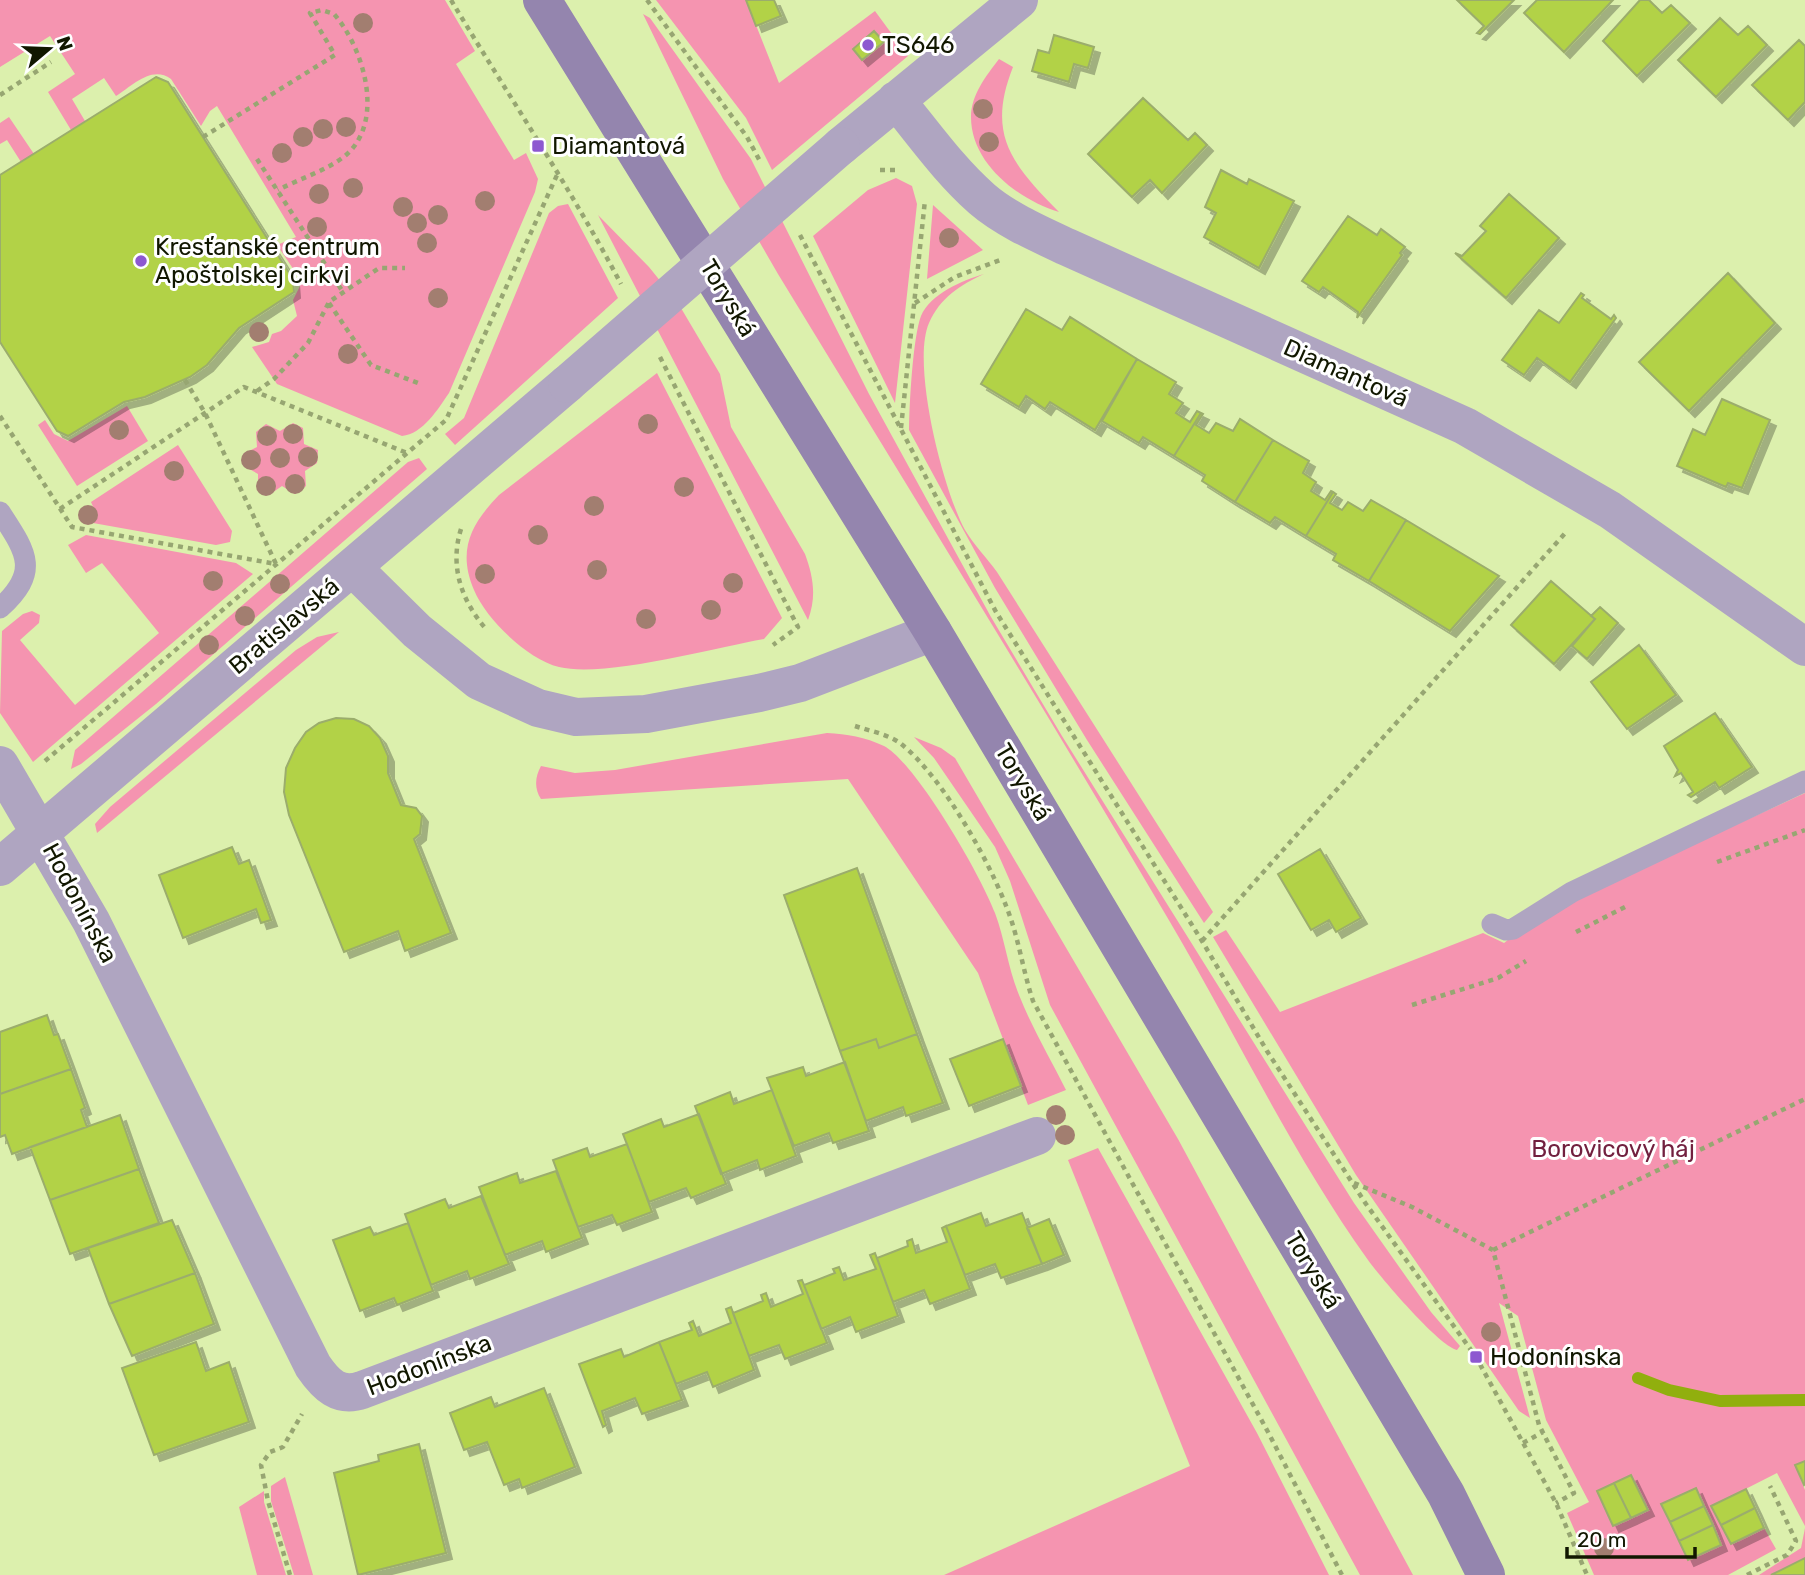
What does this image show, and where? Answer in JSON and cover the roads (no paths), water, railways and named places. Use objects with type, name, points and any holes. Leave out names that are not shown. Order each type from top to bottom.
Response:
[{"type":"street","name":"Toryská","points":[[542,0],[933,632],[1446,1494],[1486,1575]]},
{"type":"street","name":"Bratislavská","points":[[0,867],[353,568],[841,146],[1019,0]]},
{"type":"street","name":"Diamantová","points":[[896,100],[958,176],[984,201],[1057,243],[1465,426],[1593,501],[1805,646]]},
{"type":"street","points":[[353,568],[417,631],[479,681],[538,708],[576,717],[646,714],[759,693],[800,683],[933,632]]},
{"type":"street","name":"Hodonínska","points":[[8,776],[92,921],[306,1353],[328,1385],[351,1394],[1037,1136]]},
{"type":"lane","points":[[0,512],[23,550],[27,565],[25,578],[18,590],[0,608]]},
{"type":"lane","points":[[1492,924],[1506,930],[1513,929],[1572,892],[1805,781]]},
{"type":"waterway","points":[[1638,1378],[1669,1390],[1720,1401],[1805,1400]]},
{"type":"place","name":"TS646","points":[[868,45]]},
{"type":"place","name":"Diamantová","points":[[538,146]]},
{"type":"place","name":"Kresťanské centrum Apoštolskej cirkvi","points":[[141,261]]},
{"type":"place","name":"Hodonínska","points":[[1476,1357]]},
{"type":"park label","name":"Borovicový háj","points":[[1613,1149]]}]
